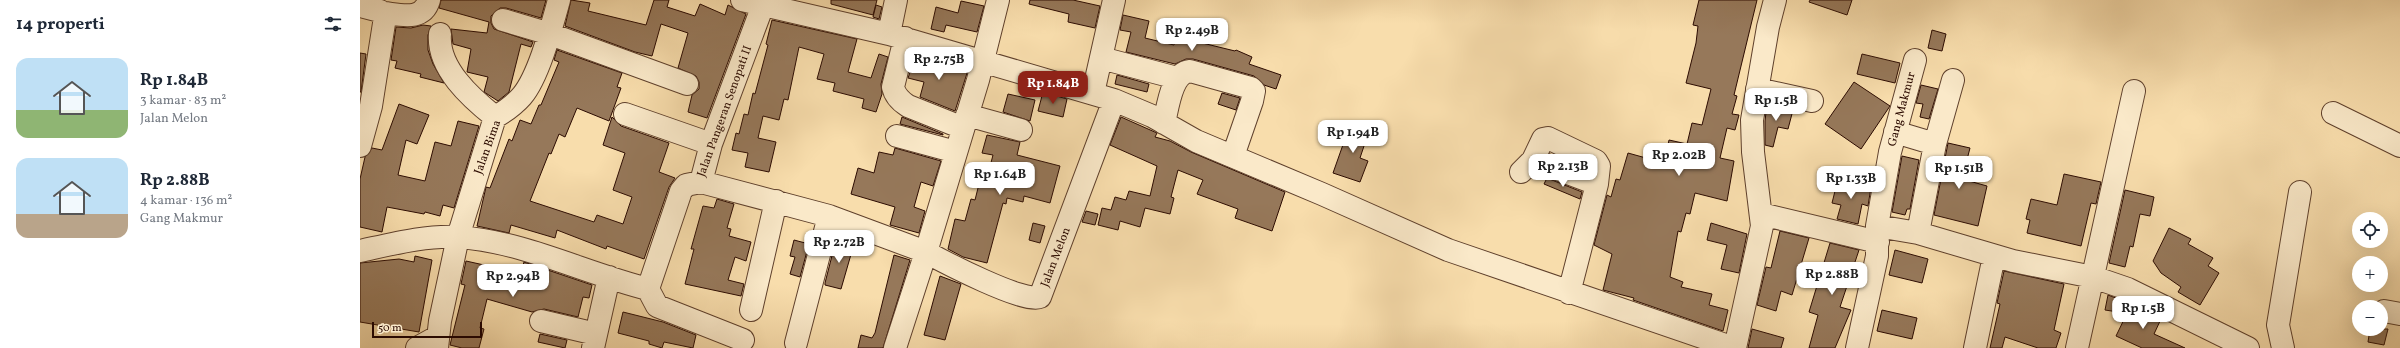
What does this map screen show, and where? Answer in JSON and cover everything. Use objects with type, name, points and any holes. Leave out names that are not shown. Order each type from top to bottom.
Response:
[{"type":"street","points":[[360,6],[384,13],[418,15],[426,9],[429,0]]},
{"type":"street","name":"Jalan Bima","points":[[437,342],[458,237],[495,117],[510,109],[523,95],[550,34],[559,0]]},
{"type":"street","points":[[742,0],[774,5],[897,36],[1103,97],[1164,123],[1196,141],[1448,250],[1569,293],[1734,348],[1758,246],[1761,214],[1753,152],[1752,120],[1768,27],[1775,0]]},
{"type":"street","points":[[896,0],[897,36],[893,87],[895,94],[901,102],[908,106],[965,121],[1021,130]]},
{"type":"street","points":[[895,348],[926,252],[983,61],[998,0]]},
{"type":"street","points":[[1103,97],[1101,58],[1114,0]]},
{"type":"street","name":"Jalan Pangeran Senopati II","points":[[648,289],[681,191],[686,185],[700,182],[711,144],[774,5]]},
{"type":"street","points":[[360,146],[365,105],[385,23],[384,13]]},
{"type":"street","points":[[503,20],[550,34],[688,84]]},
{"type":"street","points":[[440,34],[439,46],[442,55],[455,77],[475,101],[495,117]]},
{"type":"street","points":[[1101,58],[1177,78]]},
{"type":"street","name":"Gang Makmur","points":[[1857,348],[1877,256],[1877,234],[1895,132],[1915,60]]},
{"type":"street","points":[[1164,123],[1177,78],[1183,72],[1190,71],[1251,88],[1254,91],[1252,101],[1233,156]]},
{"type":"street","points":[[1918,233],[1935,144],[1953,80]]},
{"type":"street","points":[[1757,89],[1812,101]]},
{"type":"street","points":[[2077,348],[2134,91]]},
{"type":"street","name":"Jalan Melon","points":[[926,252],[985,281],[1026,298],[1035,299],[1040,297],[1103,97]]},
{"type":"street","points":[[2333,113],[2400,146]]},
{"type":"street","points":[[624,114],[711,144]]},
{"type":"street","points":[[1895,132],[1935,144]]},
{"type":"street","points":[[897,136],[956,152]]},
{"type":"street","points":[[1527,166],[1597,184],[1569,293]]},
{"type":"street","points":[[700,182],[829,216],[926,252]]},
{"type":"street","points":[[2283,348],[2278,325],[2300,192]]},
{"type":"street","points":[[751,310],[776,201]]},
{"type":"street","points":[[1761,214],[1877,234],[1918,233],[1994,256],[2093,277],[2128,289],[2248,348]]},
{"type":"street","points":[[796,343],[829,216]]},
{"type":"street","points":[[360,252],[404,241],[458,237],[493,241],[529,250],[648,289],[657,306],[744,340]]},
{"type":"street","points":[[1975,348],[1994,256]]},
{"type":"street","points":[[540,321],[595,341],[609,277]]},
{"type":"street","points":[[417,348],[437,342]]},
{"type":"building","points":[[441,0],[546,0],[541,18],[506,8],[500,8],[491,16],[491,23],[494,29],[533,42],[531,47],[521,44],[509,92],[498,101],[484,92],[488,77],[467,72],[471,49],[453,44],[451,29],[487,33],[489,22],[439,8]]},
{"type":"building","points":[[571,0],[590,3],[588,11],[646,25],[654,0],[669,0],[667,7],[695,16],[700,4],[725,15],[728,5],[746,14],[707,118],[688,112],[692,95],[699,89],[699,82],[696,76],[678,68],[688,33],[661,24],[652,56],[635,52],[565,26]]},
{"type":"building","points":[[831,0],[877,0],[873,15],[831,4]]},
{"type":"building","points":[[1030,0],[1073,0],[1100,6],[1095,28],[1068,22],[1069,14],[1029,4]]},
{"type":"building","points":[[1699,0],[1757,0],[1734,95],[1737,96],[1732,114],[1739,115],[1735,130],[1727,128],[1720,158],[1734,161],[1727,201],[1695,193],[1690,214],[1686,213],[1681,232],[1678,231],[1670,277],[1683,282],[1681,287],[1712,294],[1709,305],[1728,310],[1723,331],[1633,300],[1634,298],[1603,290],[1612,254],[1594,245],[1607,195],[1611,197],[1616,179],[1620,180],[1628,153],[1664,163],[1669,140],[1687,144],[1692,123],[1702,125],[1711,89],[1686,83],[1696,43],[1698,26],[1693,25]]},
{"type":"building","points":[[1810,0],[1852,0],[1847,15],[1809,2]]},
{"type":"building","points":[[961,1],[984,6],[977,32],[946,25],[944,32],[931,29],[936,7],[958,13]]},
{"type":"building","points":[[876,5],[882,7],[879,19],[873,17]]},
{"type":"building","points":[[1123,15],[1149,21],[1145,38],[1174,45],[1176,34],[1191,37],[1190,40],[1236,50],[1252,57],[1249,64],[1281,75],[1276,89],[1264,85],[1254,76],[1193,59],[1186,59],[1175,64],[1126,52],[1131,32],[1120,30]]},
{"type":"building","points":[[772,20],[857,39],[848,72],[871,78],[879,54],[888,57],[881,84],[882,94],[876,112],[862,108],[864,99],[833,91],[835,83],[817,79],[824,54],[799,47],[788,100],[784,99],[779,120],[763,116],[758,138],[776,142],[769,172],[745,167],[748,153],[732,150],[736,133],[739,134],[744,114],[748,115],[753,93],[755,94],[768,45],[766,44]]},
{"type":"building","points":[[423,25],[431,26],[428,35],[428,50],[433,64],[444,83],[420,77],[421,74],[395,68],[397,61],[391,60],[396,27],[411,28]]},
{"type":"building","points":[[1932,30],[1946,34],[1942,51],[1928,48]]},
{"type":"building","points":[[557,50],[622,73],[617,87],[621,88],[609,121],[577,108],[565,137],[559,134],[551,154],[549,153],[530,201],[594,222],[597,215],[623,224],[632,197],[613,190],[625,153],[603,145],[612,117],[621,126],[669,143],[659,172],[675,178],[669,187],[644,259],[607,246],[606,249],[557,230],[555,238],[511,225],[509,233],[477,226],[486,187],[490,188],[509,139],[512,141],[520,120],[531,124],[539,105],[541,105],[559,62],[554,60]]},
{"type":"building","points":[[360,53],[366,54],[361,92],[360,92]]},
{"type":"building","points":[[1862,54],[1900,63],[1895,83],[1857,74]]},
{"type":"building","points":[[916,55],[968,70],[955,111],[920,97],[924,82],[908,78]]},
{"type":"building","points":[[1117,75],[1149,84],[1147,92],[1115,84]]},
{"type":"building","points":[[1854,82],[1890,106],[1861,149],[1825,124]]},
{"type":"building","points":[[1921,85],[1938,89],[1929,119],[1920,117],[1923,104],[1916,103]]},
{"type":"building","points":[[1043,92],[1067,99],[1063,117],[1038,111]]},
{"type":"building","points":[[1222,93],[1240,98],[1236,110],[1218,104]]},
{"type":"building","points":[[1008,94],[1035,100],[1030,121],[1003,112]]},
{"type":"building","points":[[399,104],[429,115],[417,144],[406,140],[398,175],[425,181],[435,142],[451,146],[458,121],[479,126],[454,208],[443,205],[440,216],[425,212],[424,214],[387,207],[382,232],[360,227],[360,179],[365,157],[372,148],[382,150]]},
{"type":"building","points":[[1767,104],[1793,110],[1788,129],[1778,127],[1773,147],[1765,145]]},
{"type":"building","points":[[902,117],[943,134],[943,135],[900,124]]},
{"type":"building","points":[[1121,117],[1157,133],[1155,137],[1170,141],[1191,152],[1285,192],[1272,231],[1235,218],[1238,209],[1197,194],[1203,180],[1178,170],[1171,197],[1174,198],[1170,214],[1145,208],[1140,227],[1120,221],[1118,230],[1098,225],[1102,208],[1111,210],[1115,197],[1126,200],[1129,191],[1150,196],[1157,166],[1110,145]]},
{"type":"building","points":[[1351,122],[1370,128],[1360,158],[1368,161],[1360,182],[1333,173]]},
{"type":"building","points":[[987,135],[1020,142],[1017,155],[1060,166],[1050,203],[1024,196],[1023,202],[1007,198],[1006,204],[1003,203],[987,263],[963,257],[948,249],[955,219],[965,221],[971,199],[975,200],[981,176],[987,178],[993,155],[982,153]]},
{"type":"building","points":[[1948,143],[1970,148],[1962,179],[1987,186],[1978,226],[1934,215]]},
{"type":"building","points":[[895,148],[941,161],[933,186],[921,182],[914,207],[925,211],[919,233],[890,225],[895,207],[851,194],[858,168],[874,173],[879,152],[893,155]]},
{"type":"building","points":[[1902,156],[1919,160],[1910,209],[1907,209],[1905,215],[1892,212]]},
{"type":"building","points":[[2064,174],[2101,182],[2096,204],[2091,203],[2081,246],[2027,233],[2030,220],[2026,219],[2031,199],[2057,205]]},
{"type":"building","points":[[1547,178],[1582,192],[1580,199],[1544,184]]},
{"type":"building","points":[[1838,179],[1871,187],[1868,206],[1862,204],[1858,224],[1837,219],[1841,205],[1832,203]]},
{"type":"building","points":[[2125,190],[2154,197],[2150,216],[2140,214],[2133,247],[2130,246],[2125,267],[2109,263]]},
{"type":"building","points":[[717,199],[734,204],[727,228],[731,229],[729,236],[751,242],[746,261],[735,257],[728,280],[744,284],[741,296],[685,284],[694,249],[691,249],[703,206],[714,208]]},
{"type":"building","points":[[1086,211],[1098,214],[1095,225],[1082,222]]},
{"type":"building","points":[[1033,223],[1045,226],[1040,243],[1029,240]]},
{"type":"building","points":[[1711,223],[1747,234],[1739,273],[1721,269],[1727,245],[1707,240]]},
{"type":"building","points":[[2169,228],[2191,239],[2188,244],[2213,258],[2208,266],[2219,273],[2200,305],[2178,292],[2181,287],[2161,273],[2153,261]]},
{"type":"building","points":[[1780,231],[1809,238],[1792,295],[1781,291],[1776,311],[1757,305],[1766,267],[1771,268]]},
{"type":"building","points":[[794,240],[809,244],[800,277],[790,274],[795,257],[790,256]]},
{"type":"building","points":[[836,240],[854,244],[841,289],[825,285]]},
{"type":"building","points":[[1830,243],[1859,250],[1840,307],[1851,310],[1835,348],[1809,348],[1818,315],[1809,312]]},
{"type":"building","points":[[1895,250],[1928,259],[1922,283],[1889,275]]},
{"type":"building","points":[[894,255],[910,260],[883,348],[858,348],[861,335],[872,338],[875,333]]},
{"type":"building","points":[[415,256],[432,260],[419,332],[360,322],[360,263],[399,259],[414,262]]},
{"type":"building","points":[[466,261],[493,267],[490,282],[515,289],[524,262],[592,285],[589,298],[583,297],[578,317],[544,309],[532,312],[487,299],[480,328],[484,329],[479,348],[462,348],[450,345],[465,285],[461,284]]},
{"type":"building","points":[[2004,271],[2064,284],[2054,330],[2061,333],[2056,348],[2038,348],[2005,337],[2002,348],[1990,348],[2000,304],[1997,303]]},
{"type":"building","points":[[940,276],[961,284],[945,340],[924,335]]},
{"type":"building","points":[[2108,295],[2121,300],[2118,312],[2105,310]]},
{"type":"building","points":[[2131,305],[2161,319],[2154,334],[2185,348],[2142,348],[2116,336]]},
{"type":"building","points":[[1882,310],[1917,318],[1912,339],[1877,331]]},
{"type":"building","points":[[623,312],[663,322],[696,335],[693,348],[664,342],[662,348],[649,344],[649,341],[618,333]]},
{"type":"building","points":[[1752,329],[1784,338],[1781,348],[1748,348]]},
{"type":"building","points":[[540,334],[567,340],[565,348],[538,342]]},
{"type":"building","points":[[2369,336],[2386,336],[2384,345],[2368,342]]}]
